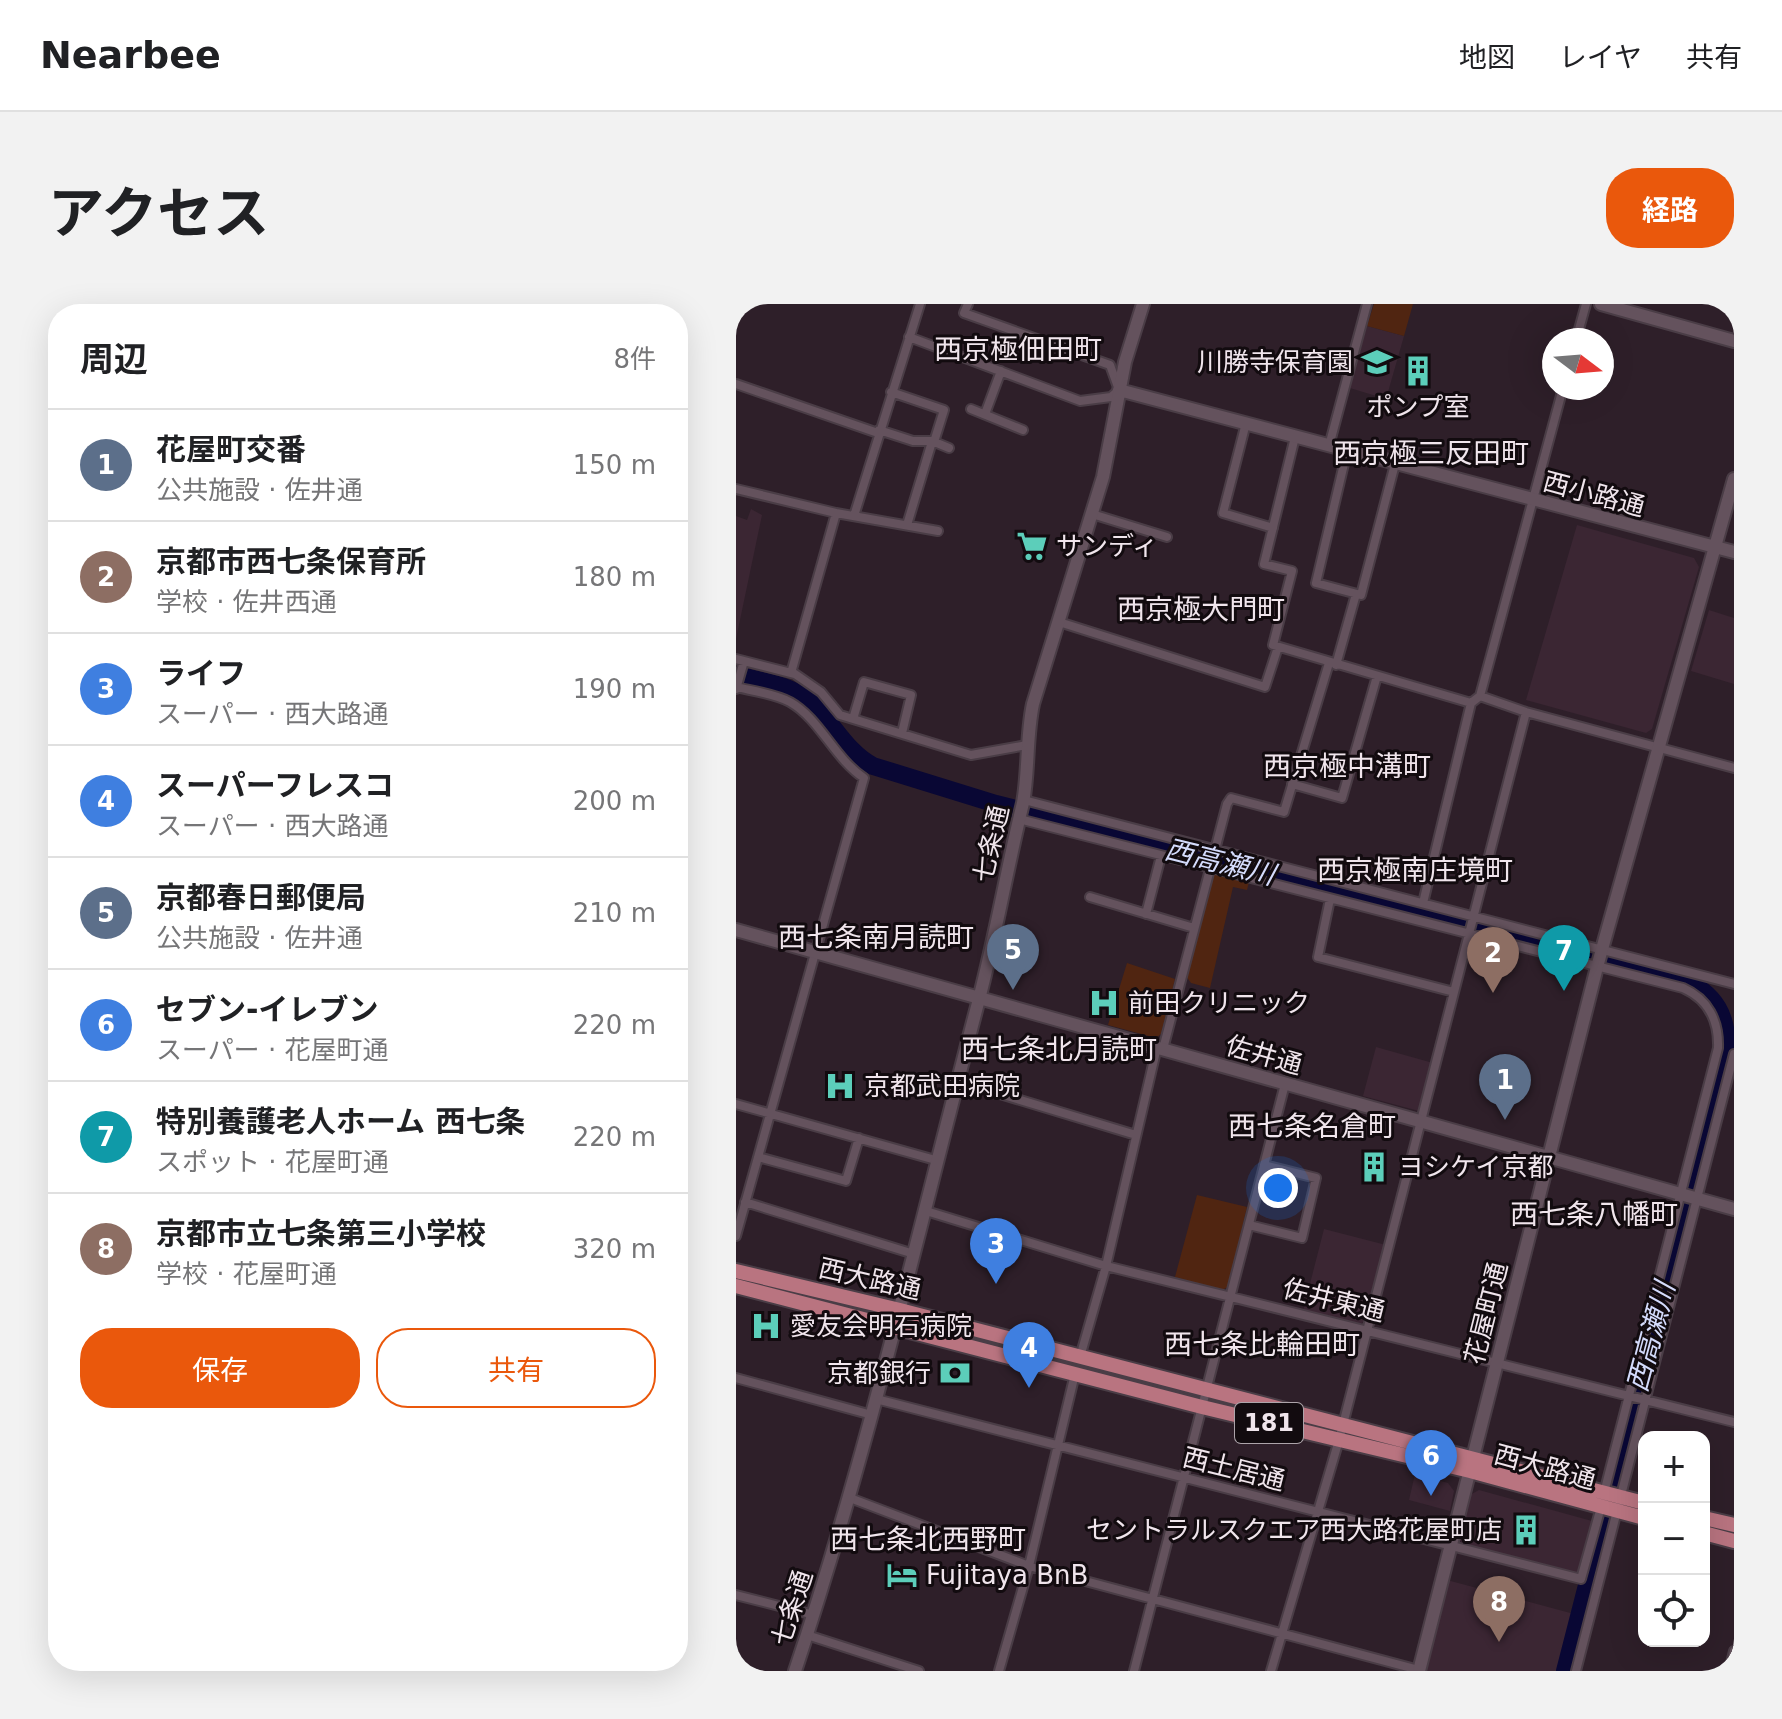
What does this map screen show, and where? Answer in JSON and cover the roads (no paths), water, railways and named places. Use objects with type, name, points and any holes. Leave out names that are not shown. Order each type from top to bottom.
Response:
[{"type":"main road","name":"西大路通","points":[[736,1271],[900,1310],[1202,1407],[1339,1440],[1471,1464]]},
{"type":"main road","name":"西大路通","points":[[736,1286],[896,1326],[1206,1389],[1618,1504],[1638,1515]]},
{"type":"main road","name":"西大路通","points":[[1618,1504],[1638,1503]]},
{"type":"main road","points":[[1710,1519],[1734,1525]]},
{"type":"main road","points":[[1710,1535],[1734,1541]]},
{"type":"street","points":[[854,516],[920,304]]},
{"type":"street","points":[[909,337],[1080,401],[1111,397],[1119,390],[1110,365],[964,313],[968,304]]},
{"type":"street","name":"七条通","points":[[795,1671],[850,1498],[939,1161],[1023,802],[1033,704],[1103,477],[1119,390],[1143,304]]},
{"type":"street","points":[[1329,446],[1367,304]]},
{"type":"street","points":[[1579,328],[1586,304]]},
{"type":"street","points":[[1601,304],[1734,341]]},
{"type":"street","points":[[985,414],[1001,371]]},
{"type":"street","points":[[736,384],[878,432],[913,441],[934,442],[949,448]]},
{"type":"street","name":"西小路通","points":[[1119,390],[1734,552]]},
{"type":"street","points":[[891,392],[944,410],[907,525]]},
{"type":"street","points":[[1423,903],[1471,703],[1480,696],[1560,400]]},
{"type":"street","points":[[971,409],[1023,430]]},
{"type":"street","points":[[1246,423],[1223,513],[1273,528]]},
{"type":"street","points":[[1295,437],[1264,564],[1292,571],[1273,645],[1471,703]]},
{"type":"street","points":[[1347,451],[1316,583],[1356,594],[1361,595],[1395,464]]},
{"type":"street","name":"花屋町通","points":[[1419,1671],[1599,958],[1734,479]]},
{"type":"street","points":[[736,489],[836,513],[938,531]]},
{"type":"street","points":[[791,673],[836,513]]},
{"type":"street","points":[[1092,514],[1167,537]]},
{"type":"street","points":[[999,1671],[1106,1266],[1136,1135],[1231,798],[1284,812],[1356,594]]},
{"type":"street","points":[[1059,622],[1265,687],[1278,647]]},
{"type":"street","points":[[736,1236],[864,778],[847,766],[803,712],[788,701],[736,688],[740,660],[791,673],[808,681],[840,715],[971,755],[1027,745]]},
{"type":"street","points":[[1292,784],[1342,798],[1377,676]]},
{"type":"street","points":[[853,719],[864,682],[911,695],[902,733]]},
{"type":"street","points":[[1480,696],[1526,712],[1734,768]]},
{"type":"street","points":[[1271,1671],[1343,1425],[1526,712]]},
{"type":"street","points":[[1023,802],[1475,917],[1692,992],[1707,1005],[1717,1026],[1718,1048],[1645,1400],[1576,1671]]},
{"type":"street","points":[[1019,819],[1470,934],[1734,984]]},
{"type":"street","points":[[1146,914],[1161,856]]},
{"type":"street","points":[[1090,897],[1194,928]]},
{"type":"street","points":[[1330,899],[1318,957],[1454,992]]},
{"type":"street","name":"佐井通","points":[[736,930],[1734,1209]]},
{"type":"street","points":[[1603,1500],[1629,1396],[1688,1195],[1734,1054]]},
{"type":"street","points":[[957,1081],[1136,1135]]},
{"type":"street","points":[[1134,1671],[1285,1084]]},
{"type":"street","points":[[736,1104],[939,1161]]},
{"type":"street","points":[[758,1157],[846,1181],[859,1138]]},
{"type":"street","points":[[1249,1225],[1302,1238],[1316,1178],[1264,1165]]},
{"type":"street","points":[[745,1202],[914,1254]]},
{"type":"street","name":"佐井東通","points":[[926,1211],[1106,1266],[1734,1422]]},
{"type":"street","points":[[736,1378],[872,1415]]},
{"type":"street","name":"西土居通","points":[[876,1399],[1581,1579],[1603,1500]]},
{"type":"street","points":[[850,1498],[1029,1566],[1419,1671]]},
{"type":"street","points":[[736,1595],[814,1615]]},
{"type":"street","points":[[807,1635],[903,1669],[919,1671]]},
{"type":"street","points":[[1729,1671],[1734,1651]]},
{"type":"waterway","name":"西高瀬川","points":[[736,675],[783,687],[808,700],[852,750],[873,766],[996,804],[1681,980],[1703,991],[1718,1008],[1722,1018],[1725,1053],[1615,1479]]},
{"type":"waterway","name":"西高瀬川","points":[[1716,1084],[1720,1094]]},
{"type":"waterway","name":"西高瀬川","points":[[1681,1219],[1684,1229]]},
{"type":"waterway","name":"西高瀬川","points":[[1565,1671],[1603,1523]]},
{"type":"place","name":"川勝寺保育園","points":[[1377,362]]},
{"type":"place","name":"ポンプ室","points":[[1418,371]]},
{"type":"place","name":"サンディ","points":[[1032,546]]},
{"type":"place","name":"京都春日郵便局","points":[[1013,990]]},
{"type":"place","name":"特別養護老人ホーム 西七条","points":[[1564,991]]},
{"type":"place","name":"京都市西七条保育所","points":[[1493,993]]},
{"type":"place","name":"前田クリニック","points":[[1104,1003]]},
{"type":"place","name":"京都武田病院","points":[[840,1086]]},
{"type":"place","name":"花屋町交番","points":[[1505,1120]]},
{"type":"place","name":"ヨシケイ京都","points":[[1374,1167]]},
{"type":"place","name":"ライフ","points":[[996,1284]]},
{"type":"place","name":"愛友会明石病院","points":[[766,1326]]},
{"type":"place","name":"京都銀行","points":[[955,1373]]},
{"type":"place","name":"スーパーフレスコ","points":[[1029,1388]]},
{"type":"place","name":"セブン-イレブン","points":[[1431,1496]]},
{"type":"place","name":"セントラルスクエア西大路花屋町店","points":[[1526,1530]]},
{"type":"place","name":"Fujitaya BnB","points":[[902,1575]]},
{"type":"place","name":"京都市立七条第三小学校","points":[[1499,1642]]},
{"type":"district","name":"西京極佃田町","points":[[1018,349]]},
{"type":"district","name":"西京極三反田町","points":[[1431,453]]},
{"type":"district","name":"西京極大門町","points":[[1201,609]]},
{"type":"district","name":"西京極中溝町","points":[[1347,766]]},
{"type":"district","name":"西京極南庄境町","points":[[1415,870]]},
{"type":"district","name":"西七条南月読町","points":[[876,937]]},
{"type":"district","name":"西七条北月読町","points":[[1059,1049]]},
{"type":"district","name":"西七条名倉町","points":[[1312,1126]]},
{"type":"district","name":"西七条八幡町","points":[[1594,1214]]},
{"type":"district","name":"西七条比輪田町","points":[[1262,1344]]},
{"type":"district","name":"西七条北西野町","points":[[928,1539]]}]
